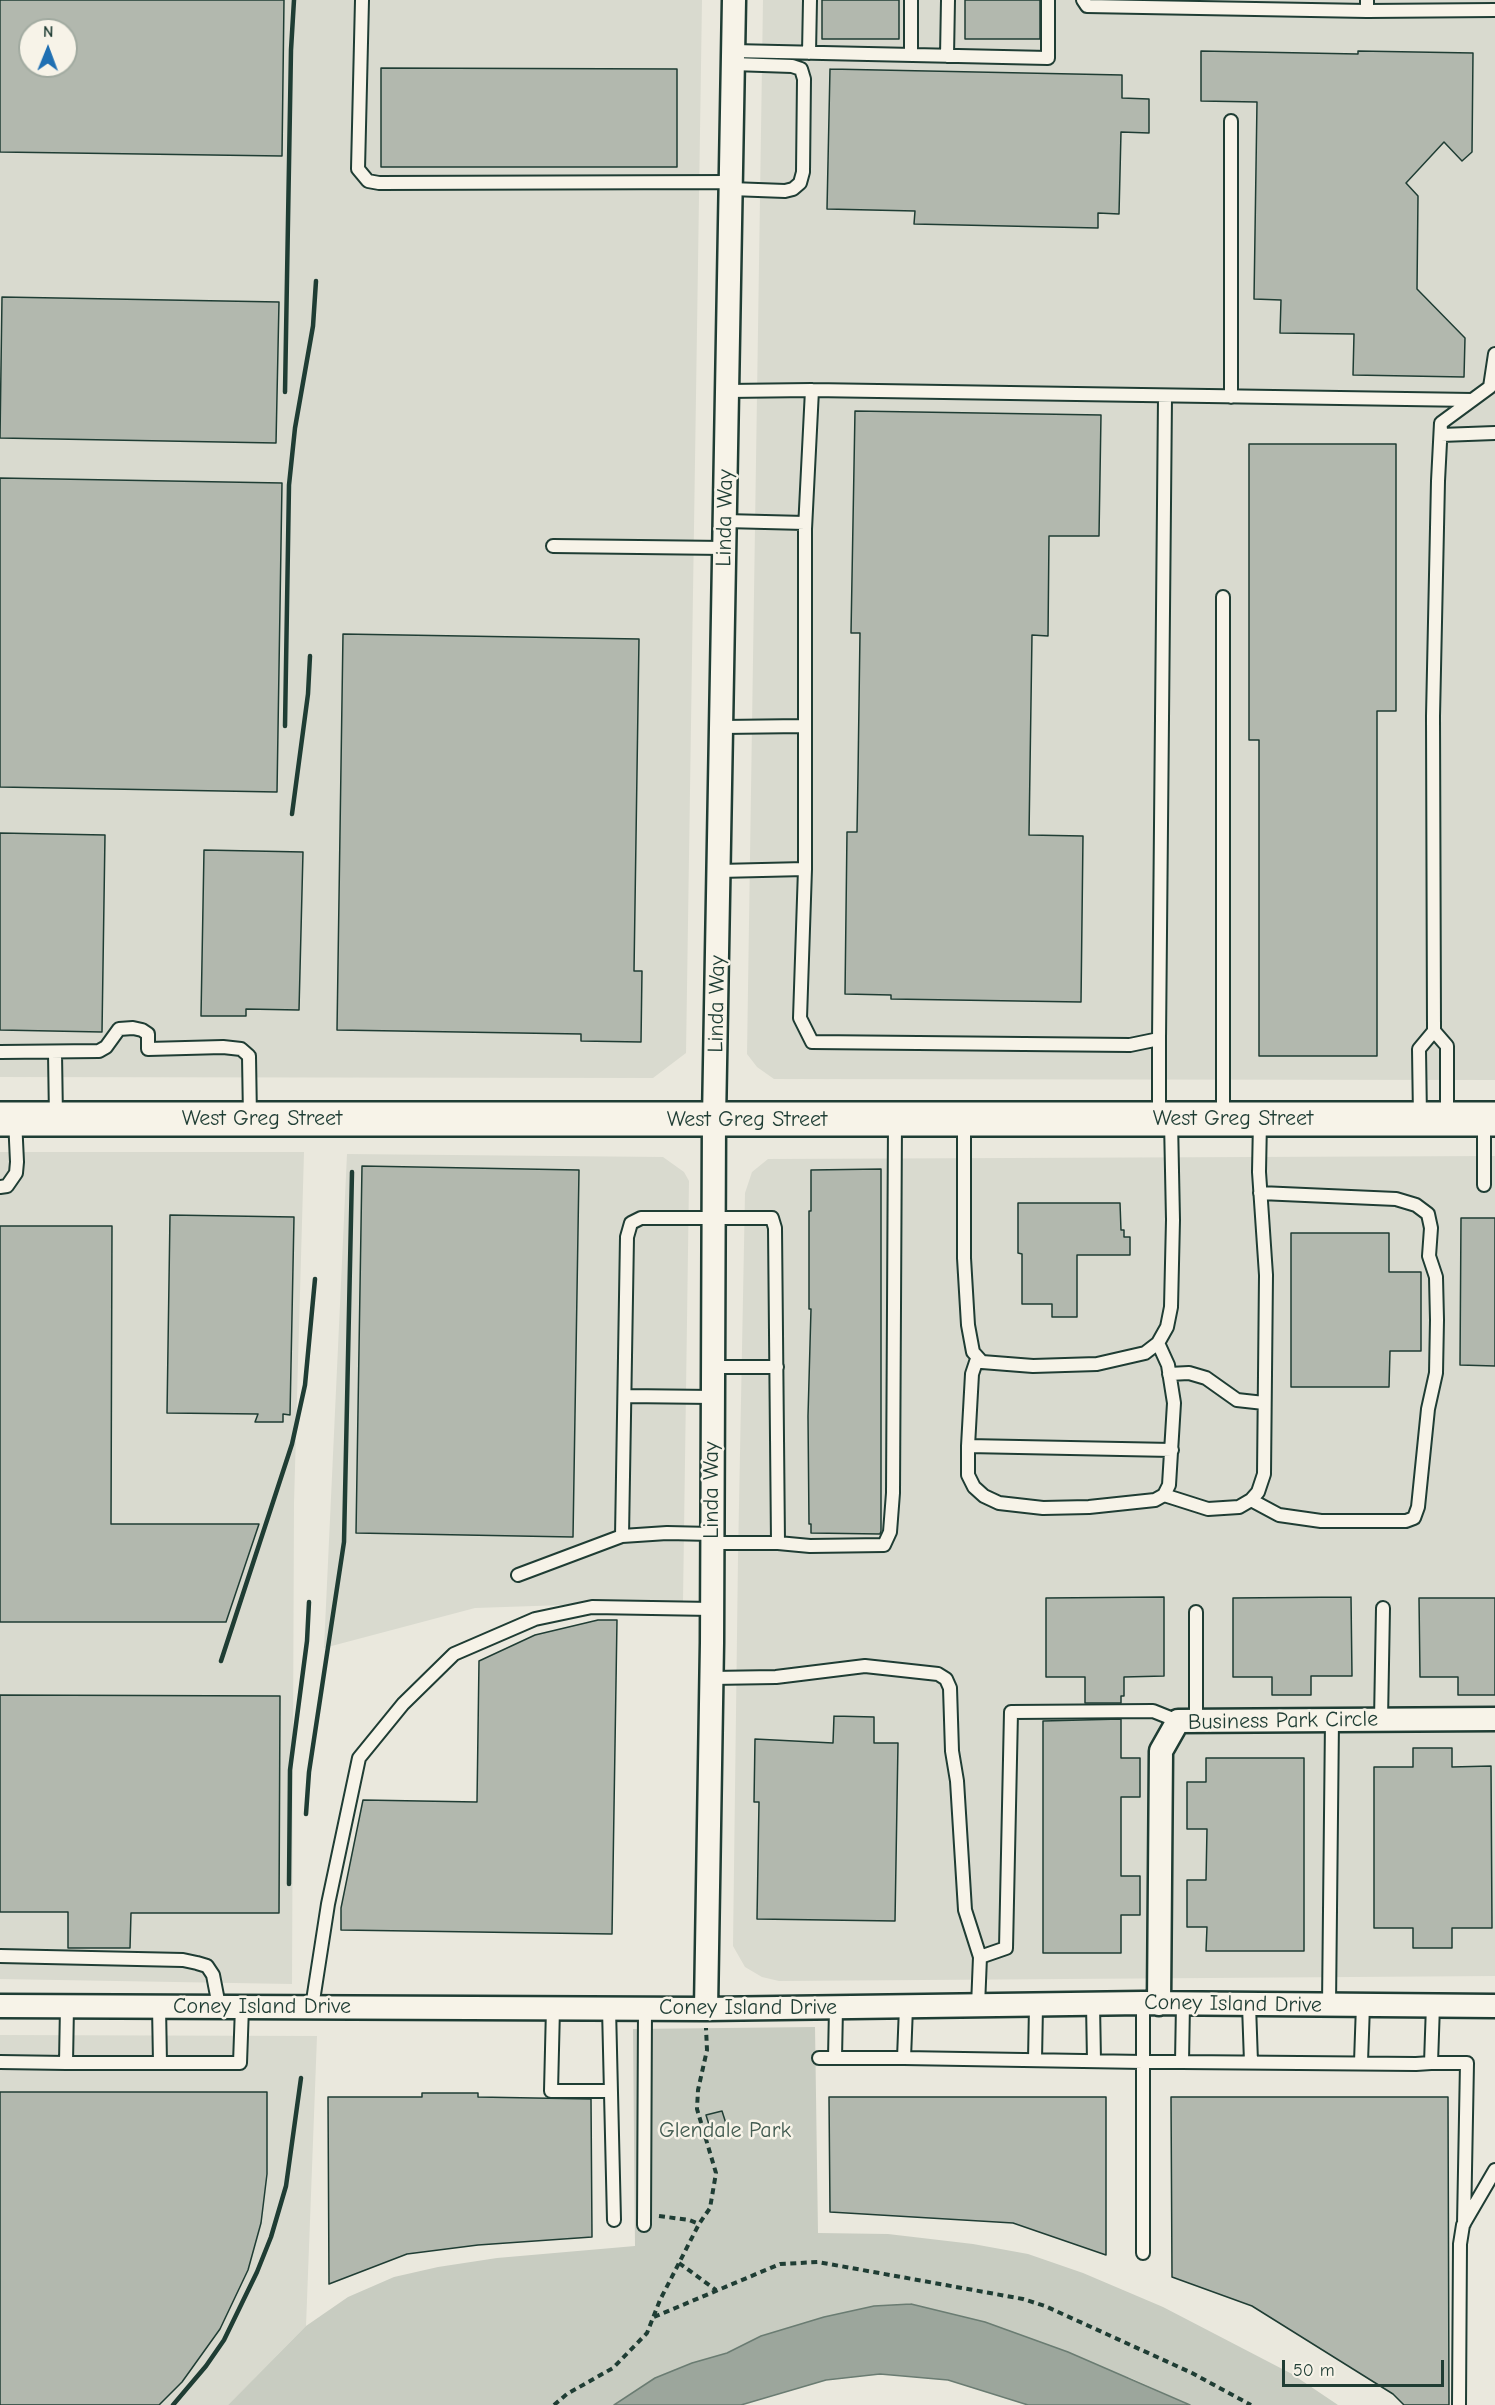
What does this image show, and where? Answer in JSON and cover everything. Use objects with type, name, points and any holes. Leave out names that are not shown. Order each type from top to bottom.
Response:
[{"type":"main road","name":"West Greg Street","points":[[7,1119],[1490,1119]]},
{"type":"street","name":"Linda Way","points":[[706,2009],[712,1609],[714,1120],[734,0]]},
{"type":"street","name":"Business Park Circle","points":[[1151,2004],[1161,1751],[1187,1721],[1495,1719]]},
{"type":"street","name":"Coney Island Drive","points":[[0,2006],[706,2009],[1093,2004],[1495,2006]]},
{"type":"lane","points":[[362,0],[358,169],[368,181],[379,183],[731,185],[785,191],[793,189],[800,183],[803,172],[804,79],[801,69],[733,58]]},
{"type":"lane","points":[[809,53],[810,0]]},
{"type":"lane","points":[[911,0],[911,55]]},
{"type":"lane","points":[[947,56],[948,0]]},
{"type":"lane","points":[[733,58],[809,53],[1048,58],[1048,0]]},
{"type":"lane","points":[[1083,0],[1087,6],[1367,5],[1495,10]]},
{"type":"lane","points":[[1231,122],[1231,397]]},
{"type":"lane","points":[[1433,1119],[1419,1049],[1434,1031],[1433,716],[1441,423],[1490,387],[1495,354]]},
{"type":"lane","points":[[728,391],[812,390],[1472,400]]},
{"type":"lane","points":[[812,390],[805,523],[805,870],[800,1018],[812,1042],[1131,1045],[1159,1039]]},
{"type":"lane","points":[[964,1119],[966,1173],[964,1237],[968,1325],[973,1352],[977,1359],[992,1364],[1033,1366],[1097,1364],[1145,1353],[1158,1343],[1167,1327],[1171,1306],[1173,1220],[1159,1039],[1165,396]]},
{"type":"lane","points":[[1441,435],[1495,433]]},
{"type":"lane","points":[[725,521],[805,523]]},
{"type":"lane","points":[[553,546],[725,548]]},
{"type":"lane","points":[[1223,597],[1223,1119]]},
{"type":"lane","points":[[722,727],[804,726]]},
{"type":"lane","points":[[719,870],[805,870]]},
{"type":"lane","points":[[0,1052],[99,1051],[106,1047],[119,1029],[133,1028],[148,1034],[148,1048],[223,1047],[241,1049],[249,1056],[250,1119]]},
{"type":"lane","points":[[1433,1119],[1447,1046],[1434,1031]]},
{"type":"lane","points":[[55,1053],[56,1119]]},
{"type":"lane","points":[[0,1187],[7,1186],[16,1173],[17,1162],[7,1119]]},
{"type":"lane","points":[[518,1575],[622,1536],[667,1533],[810,1546],[884,1545],[890,1532],[893,1492],[896,1119]]},
{"type":"lane","points":[[1164,1495],[1208,1509],[1239,1507],[1251,1500],[1258,1492],[1264,1474],[1266,1275],[1260,1193],[1261,1119]]},
{"type":"lane","points":[[1484,1185],[1490,1119]]},
{"type":"lane","points":[[1251,1500],[1279,1515],[1321,1521],[1406,1521],[1414,1518],[1418,1507],[1428,1409],[1436,1373],[1436,1277],[1429,1256],[1431,1228],[1428,1214],[1416,1205],[1396,1199],[1260,1193]]},
{"type":"lane","points":[[622,1536],[627,1237],[631,1223],[640,1218],[772,1218],[775,1228],[778,1543]]},
{"type":"lane","points":[[977,1359],[972,1374],[968,1446],[968,1476],[974,1487],[984,1496],[999,1503],[1043,1509],[1089,1507],[1155,1500],[1164,1495],[1169,1485],[1173,1450],[1174,1403],[1169,1374],[1158,1343]]},
{"type":"lane","points":[[713,1367],[777,1367]]},
{"type":"lane","points":[[1169,1374],[1189,1373],[1206,1378],[1237,1400],[1264,1402]]},
{"type":"lane","points":[[625,1396],[713,1397]]},
{"type":"lane","points":[[968,1446],[1173,1450]]},
{"type":"lane","points":[[312,2007],[328,1904],[359,1758],[403,1704],[454,1654],[535,1619],[592,1607],[712,1609]]},
{"type":"lane","points":[[1381,1720],[1383,1608]]},
{"type":"lane","points":[[980,1957],[1006,1947],[1011,1712],[1153,1711],[1187,1721],[1196,1612]]},
{"type":"lane","points":[[711,1678],[776,1677],[865,1666],[938,1674],[946,1679],[950,1688],[952,1751],[957,1781],[965,1910],[980,1957],[978,2006]]},
{"type":"lane","points":[[1329,2005],[1332,1720]]},
{"type":"lane","points":[[0,1956],[183,1960],[197,1963],[207,1966],[213,1975],[219,2007]]},
{"type":"lane","points":[[1093,2004],[1094,2061]]},
{"type":"lane","points":[[1143,2253],[1143,2061],[1151,2004]]},
{"type":"lane","points":[[1182,2062],[1183,2004]]},
{"type":"lane","points":[[1249,2005],[1251,2062]]},
{"type":"lane","points":[[1361,2062],[1363,2005]]},
{"type":"lane","points":[[1431,2063],[1433,2005]]},
{"type":"lane","points":[[66,2063],[67,2006]]},
{"type":"lane","points":[[159,2006],[160,2063]]},
{"type":"lane","points":[[1035,2060],[1036,2006]]},
{"type":"lane","points":[[0,2062],[240,2063],[242,2007]]},
{"type":"lane","points":[[904,2058],[906,2007]]},
{"type":"lane","points":[[553,2008],[551,2091],[611,2091]]},
{"type":"lane","points":[[609,2008],[614,2220]]},
{"type":"lane","points":[[644,2220],[645,2008]]},
{"type":"lane","points":[[835,2058],[836,2008]]},
{"type":"lane","points":[[819,2058],[1467,2063],[1464,2225],[1460,2244],[1458,2405]]},
{"type":"lane","points":[[1464,2225],[1495,2170]]},
{"type":"path","points":[[554,2405],[567,2394],[613,2368],[647,2333],[679,2263],[710,2208],[716,2173],[697,2109],[698,2090],[707,2050],[706,2009]]},
{"type":"path","points":[[644,2220],[679,2218],[699,2224]]},
{"type":"path","points":[[654,2317],[780,2264],[818,2262],[1002,2294],[1045,2306],[1192,2373],[1251,2405]]},
{"type":"path","points":[[679,2263],[716,2290]]},
{"type":"shaded area","points":[[0,0],[702,0],[686,1053],[653,1078],[0,1077]]},
{"type":"shaded area","points":[[763,0],[1495,0],[1495,1080],[774,1079],[757,1067],[747,1054]]},
{"type":"shaded area","points":[[0,1152],[304,1152],[294,1503],[292,1984],[0,1979]]},
{"type":"shaded area","points":[[347,1154],[663,1157],[684,1172],[689,1181],[683,1601],[475,1608],[324,1648]]},
{"type":"shaded area","points":[[1495,1156],[1495,1976],[779,1981],[762,1977],[745,1967],[733,1946],[745,1193],[752,1172],[768,1159]]},
{"type":"shaded area","points":[[0,2035],[317,2036],[306,2326],[228,2405],[0,2405]]},
{"type":"shaded area","points":[[911,2304],[985,2322],[1068,2352],[1190,2405],[1028,2405],[948,2380],[880,2374],[826,2380],[741,2405],[614,2405],[655,2378],[692,2363],[727,2353],[761,2336],[824,2317],[874,2306]]},
{"type":"green space","name":"Glendale Park","points":[[815,2027],[818,2233],[888,2234],[973,2244],[1028,2254],[1083,2273],[1163,2307],[1292,2374],[1338,2405],[1190,2405],[1133,2379],[911,2304],[874,2306],[824,2317],[761,2336],[727,2353],[692,2363],[655,2378],[614,2405],[228,2405],[306,2326],[348,2297],[394,2277],[438,2267],[497,2258],[635,2246],[633,2029]]},
{"type":"building","points":[[0,0],[284,0],[282,156],[0,152]]},
{"type":"building","points":[[822,0],[899,0],[899,39],[822,39]]},
{"type":"building","points":[[965,0],[1040,0],[1040,39],[965,39]]},
{"type":"building","points":[[1201,51],[1358,54],[1358,51],[1473,53],[1472,152],[1462,161],[1444,142],[1406,183],[1418,196],[1417,289],[1465,338],[1464,377],[1353,375],[1354,334],[1280,333],[1281,300],[1254,299],[1257,102],[1201,101]]},
{"type":"building","points":[[381,68],[677,69],[677,167],[381,167]]},
{"type":"building","points":[[830,69],[1122,75],[1122,98],[1149,99],[1149,133],[1121,132],[1119,214],[1098,213],[1098,228],[914,224],[915,211],[827,209]]},
{"type":"building","points":[[2,297],[279,302],[276,443],[0,438]]},
{"type":"building","points":[[855,411],[1101,415],[1099,536],[1049,536],[1048,636],[1032,635],[1029,835],[1083,836],[1081,1002],[891,999],[891,995],[845,994],[847,832],[857,832],[858,774],[860,633],[851,633]]},
{"type":"building","points":[[1249,444],[1396,444],[1396,711],[1377,711],[1377,1056],[1259,1056],[1259,740],[1249,740]]},
{"type":"building","points":[[0,478],[282,483],[277,792],[0,787]]},
{"type":"building","points":[[343,634],[639,639],[634,971],[642,971],[641,1042],[581,1041],[581,1034],[337,1030]]},
{"type":"building","points":[[0,833],[105,835],[102,1032],[0,1030]]},
{"type":"building","points":[[204,850],[303,852],[299,1010],[246,1009],[246,1016],[201,1016]]},
{"type":"building","points":[[362,1166],[579,1170],[573,1537],[356,1533]]},
{"type":"building","points":[[881,1169],[881,1531],[880,1534],[811,1533],[808,1416],[811,1170]]},
{"type":"building","points":[[1018,1203],[1120,1203],[1121,1230],[1124,1230],[1124,1237],[1130,1237],[1130,1255],[1077,1255],[1077,1317],[1052,1317],[1052,1304],[1022,1304],[1022,1254],[1018,1253]]},
{"type":"building","points":[[170,1215],[294,1217],[290,1415],[283,1414],[283,1422],[255,1422],[258,1414],[167,1413]]},
{"type":"building","points":[[1461,1218],[1495,1218],[1495,1366],[1460,1365]]},
{"type":"building","points":[[0,1226],[112,1226],[111,1524],[259,1524],[226,1622],[0,1622]]},
{"type":"building","points":[[1291,1233],[1389,1233],[1389,1272],[1421,1272],[1421,1351],[1390,1351],[1389,1387],[1291,1387]]},
{"type":"building","points":[[1164,1597],[1164,1676],[1124,1677],[1124,1696],[1121,1696],[1121,1703],[1085,1703],[1085,1677],[1046,1677],[1046,1598]]},
{"type":"building","points":[[1351,1597],[1352,1676],[1311,1676],[1311,1695],[1272,1695],[1272,1677],[1233,1677],[1233,1598]]},
{"type":"building","points":[[1419,1598],[1495,1598],[1495,1695],[1458,1695],[1458,1677],[1420,1677]]},
{"type":"building","points":[[598,1620],[617,1620],[612,1934],[341,1930],[341,1908],[363,1800],[477,1802],[479,1661],[535,1635]]},
{"type":"building","points":[[0,1695],[280,1696],[279,1913],[131,1913],[130,1948],[68,1948],[68,1912],[0,1912]]},
{"type":"building","points":[[834,1716],[874,1717],[874,1743],[898,1743],[895,1921],[757,1919],[759,1802],[754,1802],[755,1739],[833,1743]]},
{"type":"building","points":[[1121,1719],[1121,1758],[1140,1758],[1140,1797],[1121,1797],[1121,1876],[1140,1876],[1140,1915],[1121,1915],[1121,1953],[1043,1953],[1043,1721]]},
{"type":"building","points":[[1413,1748],[1452,1748],[1452,1767],[1491,1766],[1492,1928],[1452,1928],[1452,1948],[1413,1948],[1413,1928],[1374,1928],[1374,1767],[1413,1767]]},
{"type":"building","points":[[1206,1758],[1304,1758],[1304,1951],[1206,1951],[1207,1927],[1187,1927],[1187,1880],[1206,1880],[1207,1829],[1187,1829],[1187,1782],[1206,1782]]},
{"type":"building","points":[[0,2092],[267,2092],[267,2174],[261,2223],[248,2270],[220,2329],[182,2382],[159,2405],[0,2405]]},
{"type":"building","points":[[422,2093],[478,2093],[478,2097],[591,2099],[592,2237],[478,2245],[407,2254],[329,2284],[328,2097],[422,2097]]},
{"type":"building","points":[[829,2097],[1106,2097],[1106,2255],[1013,2223],[830,2212]]},
{"type":"building","points":[[1171,2097],[1448,2097],[1449,2405],[1404,2405],[1393,2394],[1252,2306],[1172,2277]]},
{"type":"building","points":[[722,2111],[729,2133],[713,2138],[706,2115]]},
{"type":"railway","points":[[285,392],[291,50],[294,0]]},
{"type":"railway","points":[[285,726],[289,485],[295,428],[313,326],[316,281]]},
{"type":"railway","points":[[292,814],[308,694],[310,656]]},
{"type":"railway","points":[[306,1814],[309,1772],[344,1542],[352,1172]]},
{"type":"railway","points":[[221,1661],[292,1444],[305,1385],[315,1279]]},
{"type":"railway","points":[[289,1884],[290,1770],[307,1641],[309,1602]]},
{"type":"railway","points":[[173,2405],[206,2366],[224,2340],[271,2237],[286,2186],[301,2078]]}]
